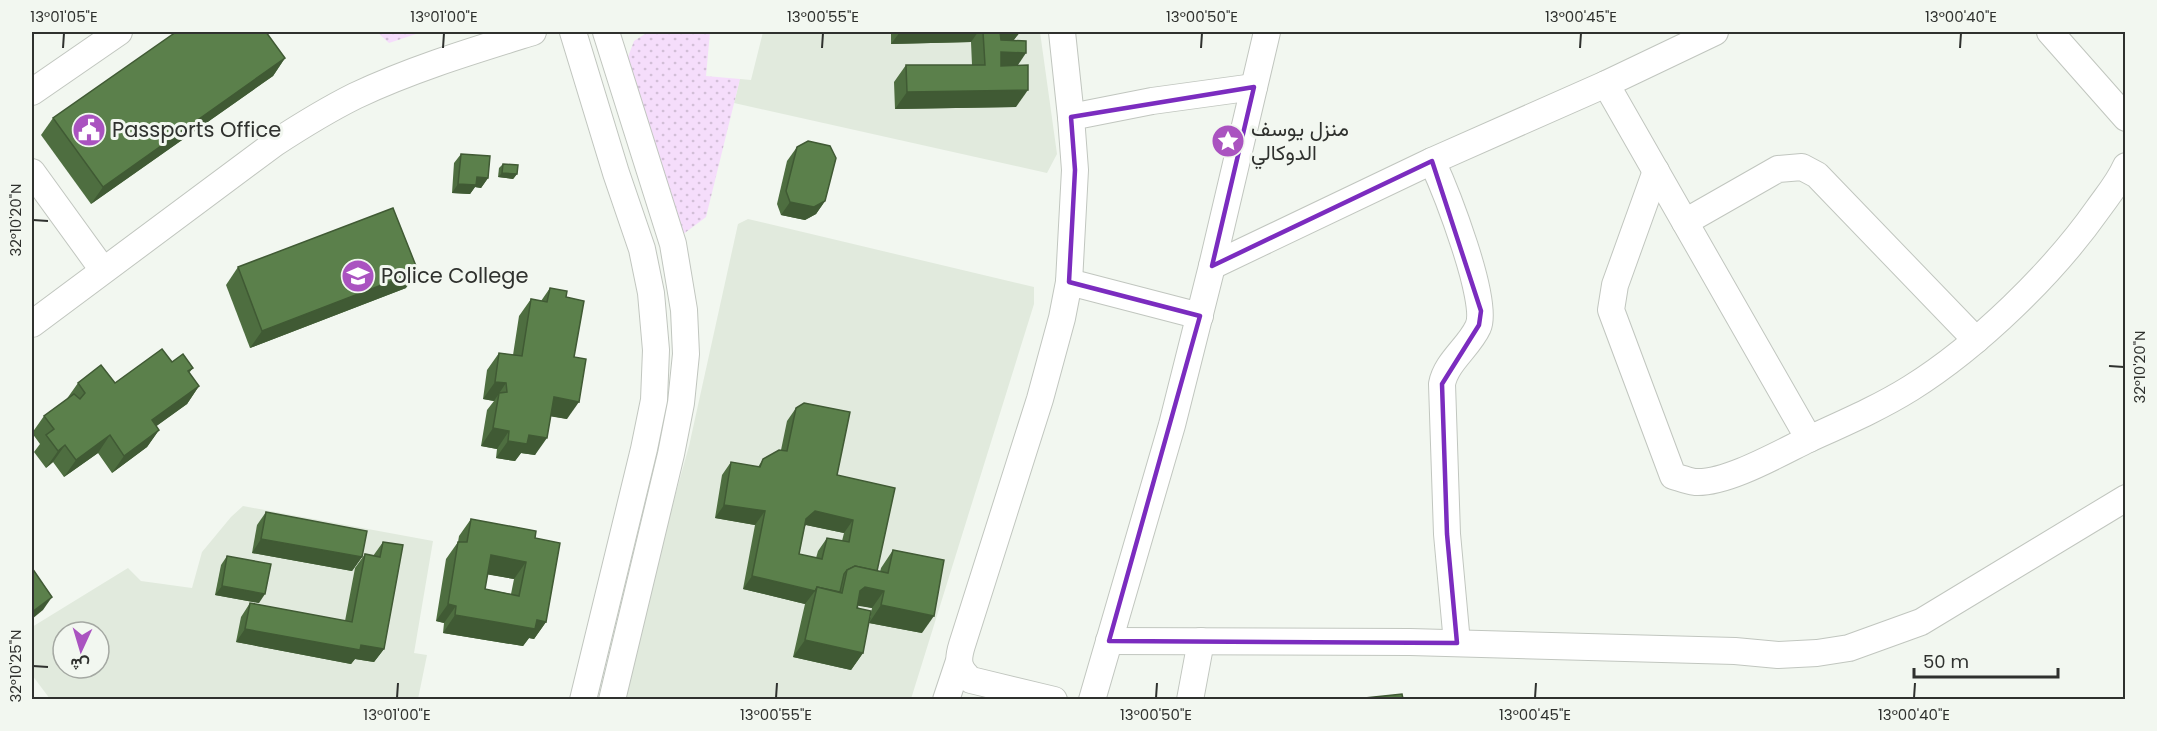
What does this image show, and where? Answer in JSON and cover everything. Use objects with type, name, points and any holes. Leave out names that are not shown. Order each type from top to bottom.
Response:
[{"type":"street","points":[[32,92],[119,32]]},
{"type":"street","points":[[32,324],[275,143],[310,120],[354,96],[402,76],[449,58],[532,32]]},
{"type":"street","points":[[573,32],[642,249],[651,293],[656,350],[654,400],[644,449],[583,699]]},
{"type":"street","points":[[606,32],[673,244],[684,310],[685,364],[681,403],[670,454],[612,699]]},
{"type":"street","points":[[946,699],[1040,399],[1062,318],[1069,282],[1075,170],[1062,32]]},
{"type":"street","points":[[1092,699],[1172,424],[1267,32]]},
{"type":"street","points":[[1212,266],[1432,161],[1606,84],[1715,32]]},
{"type":"street","points":[[2050,32],[2126,118]]},
{"type":"street","points":[[1606,84],[1809,439]]},
{"type":"street","points":[[1071,117],[1152,100],[1254,87]]},
{"type":"street","points":[[1432,161],[1447,193],[1477,289],[1481,311],[1479,325],[1447,370],[1442,384],[1447,534],[1457,643]]},
{"type":"street","points":[[1685,222],[1778,169],[1802,166],[1817,175],[1976,340]]},
{"type":"street","points":[[1656,171],[1615,285],[1611,310],[1672,476],[1695,482],[1712,481],[1748,468],[1867,413],[1912,387],[1976,340],[2048,271],[2085,228],[2126,166]]},
{"type":"street","points":[[32,172],[103,270]]},
{"type":"street","points":[[1069,282],[1200,316]]},
{"type":"street","points":[[644,449],[670,454]]},
{"type":"street","points":[[1108,641],[1457,643],[1735,651],[1778,656],[1849,648],[1921,622],[2126,498]]},
{"type":"street","points":[[1190,699],[1201,641]]},
{"type":"street","points":[[958,664],[963,674],[971,680],[1054,699]]},
{"type":"highlighted area","points":[[1254,87],[1212,266],[1432,161],[1481,311],[1479,325],[1442,384],[1447,534],[1457,643],[1109,641],[1200,316],[1069,282],[1075,170],[1071,117]]},
{"type":"shaded area","points":[[377,32],[416,32],[416,34],[389,43]]},
{"type":"shaded area","points":[[648,32],[710,32],[706,76],[740,79],[706,217],[682,235],[629,81],[628,57],[634,41]]},
{"type":"shaded area","points":[[763,32],[1040,32],[1057,154],[1047,173],[734,103],[740,79],[751,80]]},
{"type":"shaded area","points":[[748,219],[1034,287],[1034,304],[911,699],[618,700],[689,446],[738,224]]},
{"type":"shaded area","points":[[243,506],[433,541],[414,653],[427,655],[418,699],[50,699],[32,675],[32,627],[128,568],[141,581],[192,588],[202,552]]},
{"type":"building","points":[[176,32],[266,32],[285,58],[103,187],[53,118]]},
{"type":"building","points":[[983,32],[1000,32],[1001,40],[1026,41],[1026,53],[1001,52],[1001,66],[1028,65],[1028,90],[907,92],[906,65],[985,65]]},
{"type":"building","points":[[808,141],[830,146],[836,158],[825,201],[814,207],[790,202],[786,191],[797,147]]},
{"type":"building","points":[[461,154],[490,156],[488,178],[477,177],[476,185],[458,184]]},
{"type":"building","points":[[503,164],[518,165],[517,174],[502,173]]},
{"type":"building","points":[[393,208],[418,271],[262,331],[238,267]]},
{"type":"building","points":[[550,288],[567,291],[566,297],[584,301],[574,357],[586,359],[579,402],[554,397],[547,438],[529,435],[527,444],[508,441],[509,431],[493,428],[499,393],[507,392],[506,383],[495,382],[499,353],[522,356],[531,299],[547,302]]},
{"type":"building","points":[[162,349],[172,362],[183,354],[193,368],[188,371],[199,386],[152,420],[159,430],[124,456],[110,435],[76,460],[65,445],[58,451],[46,435],[54,429],[44,416],[74,394],[80,399],[85,393],[78,383],[101,365],[115,383]]},
{"type":"building","points":[[804,403],[850,412],[837,475],[895,488],[877,571],[855,566],[847,570],[840,592],[817,587],[815,591],[752,576],[765,511],[724,505],[731,462],[760,467],[763,459],[779,450],[787,451],[796,408]],"holes":[[[815,511],[853,520],[849,542],[827,538],[822,559],[799,554],[806,519]]]},
{"type":"building","points":[[266,512],[367,531],[362,557],[261,539]]},
{"type":"building","points":[[471,519],[536,531],[535,538],[560,543],[546,622],[537,620],[535,629],[455,615],[456,606],[448,604],[458,542],[467,542]],"holes":[[[491,555],[526,562],[519,596],[485,589]]]},
{"type":"building","points":[[383,542],[403,545],[384,649],[361,645],[360,650],[245,629],[250,603],[352,622],[365,554],[380,557]]},
{"type":"building","points":[[893,550],[944,560],[934,616],[881,605],[884,591],[865,587],[860,591],[857,608],[871,611],[863,653],[805,640],[817,587],[842,593],[847,570],[855,566],[888,573]]},
{"type":"building","points":[[227,556],[271,564],[265,594],[222,586]]},
{"type":"building","points":[[32,568],[52,597],[32,612]]},
{"type":"building","points":[[1402,694],[1403,699],[1355,699]]},
{"type":"place","name":"Passports Office","points":[[89,130]]},
{"type":"place","name":"منزل يوسف الدوكالي","points":[[1228,141]]},
{"type":"place","name":"Police College","points":[[358,276]]}]
